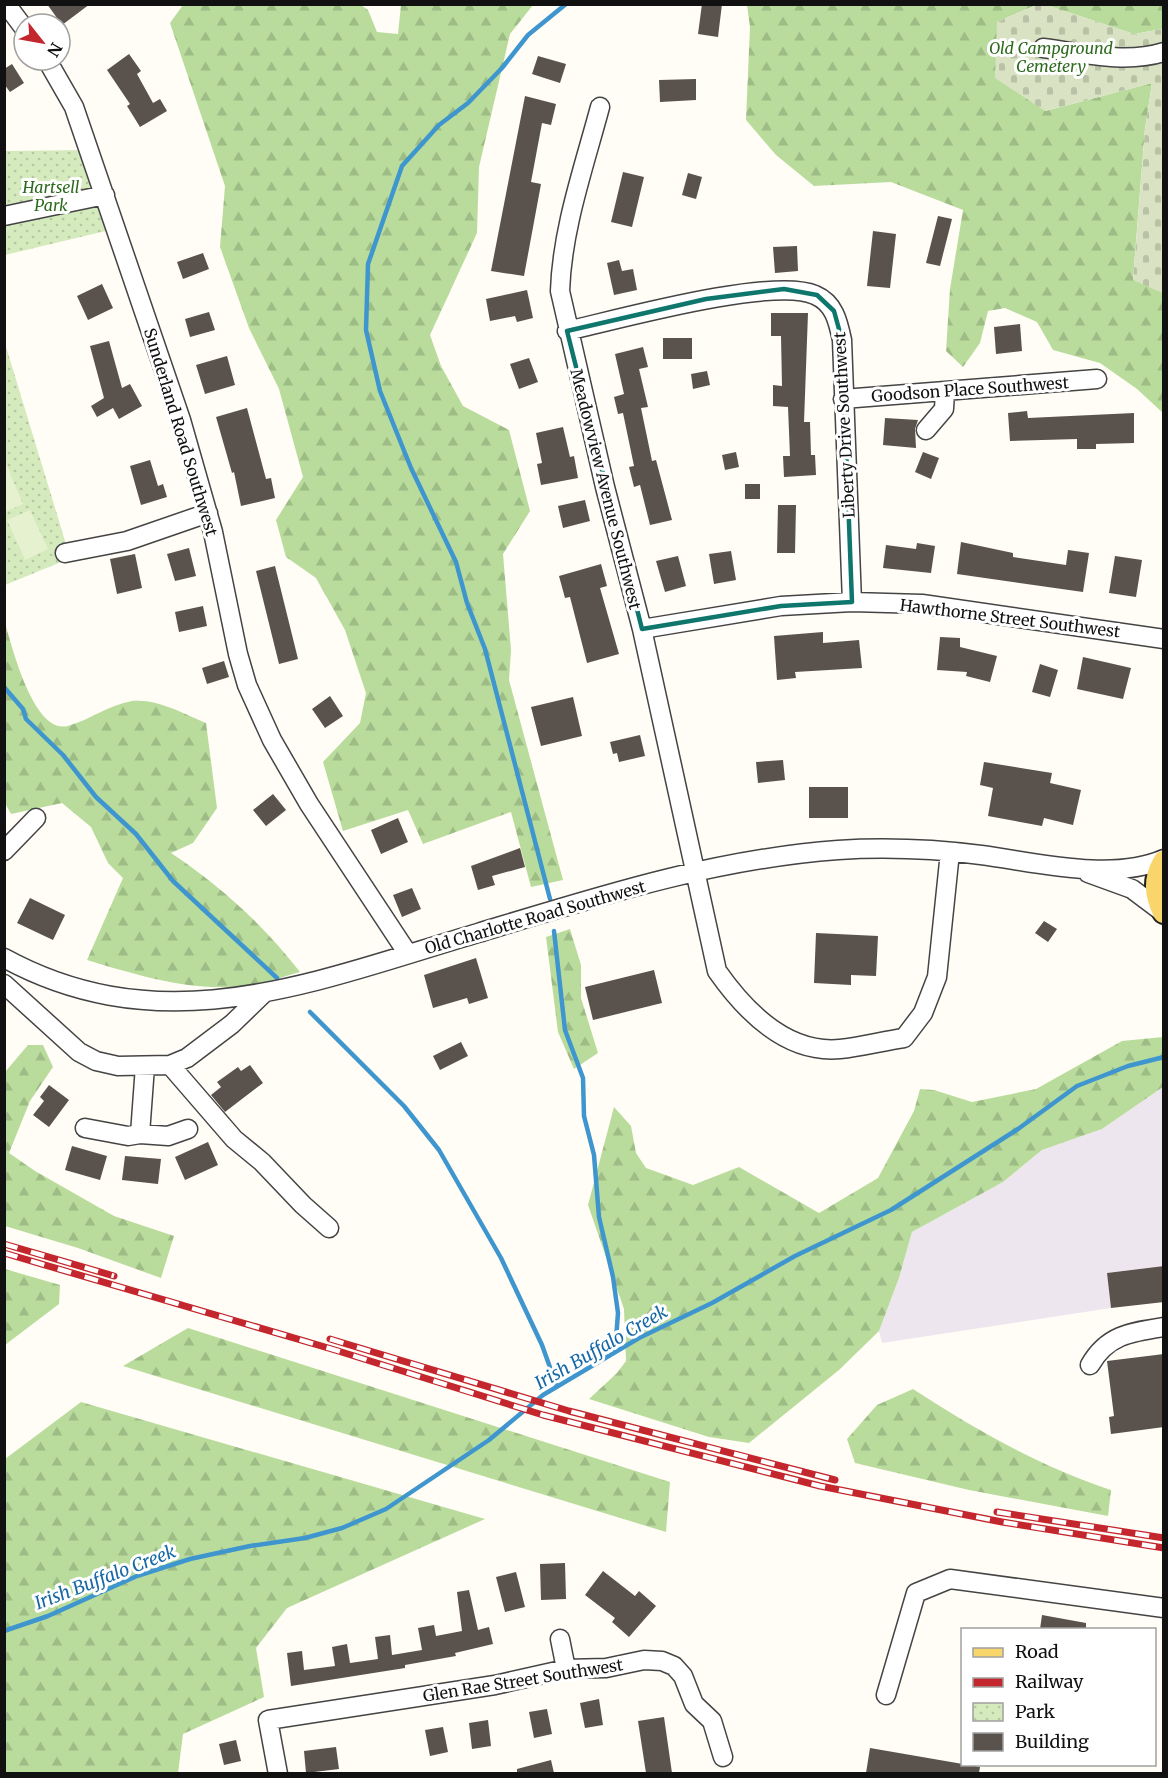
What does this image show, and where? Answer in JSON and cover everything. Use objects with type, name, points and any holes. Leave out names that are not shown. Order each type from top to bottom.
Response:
[{"type":"main road","points":[[1164,860],[1156,884],[1164,913]]},
{"type":"street","points":[[1043,48],[1118,57],[1148,57],[1164,52]]},
{"type":"street","name":"Sunderland Road Southwest","points":[[53,72],[74,106],[181,420],[208,513],[238,654],[247,684],[272,740],[309,804],[408,954]]},
{"type":"street","name":"Meadowview Avenue Southwest","points":[[600,107],[571,214],[561,266],[560,291],[567,331],[642,628],[717,971],[749,1012],[791,1040],[804,1045],[838,1049],[904,1038],[923,1013],[937,977],[950,852]]},
{"type":"street","points":[[4,216],[105,195]]},
{"type":"street","name":"Liberty Drive Southwest","points":[[567,331],[706,299],[784,289],[804,290],[826,301],[837,318],[842,340],[852,602]]},
{"type":"street","name":"Goodson Place Southwest","points":[[843,399],[1097,379]]},
{"type":"street","points":[[926,430],[944,409],[945,391]]},
{"type":"street","points":[[65,553],[127,541],[208,513]]},
{"type":"street","name":"Hawthorne Street Southwest","points":[[642,628],[781,606],[852,602],[921,604],[1164,639]]},
{"type":"street","points":[[4,851],[36,818]]},
{"type":"street","name":"Old Charlotte Road Southwest","points":[[7,964],[87,989],[147,1000],[193,1002],[263,994],[336,977],[694,870],[772,857],[839,850],[950,852],[1074,869],[1142,866],[1164,860]]},
{"type":"street","name":"Old Charlotte Road Southwest","points":[[1074,869],[1132,889],[1164,913]]},
{"type":"street","points":[[4,984],[79,1052],[96,1061],[118,1066],[170,1065],[187,1058],[232,1024],[263,994]]},
{"type":"street","points":[[170,1065],[234,1139],[262,1162],[303,1205],[329,1228]]},
{"type":"street","points":[[140,1134],[145,1066]]},
{"type":"street","points":[[85,1128],[128,1136],[140,1134],[168,1136],[188,1129]]},
{"type":"street","points":[[1090,1365],[1098,1351],[1119,1335],[1164,1327]]},
{"type":"street","points":[[886,1695],[916,1593],[950,1579],[1164,1608]]},
{"type":"street","points":[[560,1639],[566,1669]]},
{"type":"street","name":"Glen Rae Street Southwest","points":[[278,1773],[268,1720],[495,1684],[566,1669],[606,1668],[644,1660],[662,1661],[674,1666],[683,1676],[694,1704],[712,1721],[723,1756]]},
{"type":"highlighted area","points":[[784,289],[817,295],[834,311],[842,340],[852,602],[781,606],[642,629],[567,331],[706,299]]},
{"type":"shaded area","points":[[1163,1087],[1163,1266],[1107,1273],[1111,1308],[882,1343],[879,1331],[899,1278],[912,1232],[1003,1182],[1042,1150],[1102,1129]]},
{"type":"green space","points":[[183,5],[361,5],[368,10],[377,32],[398,34],[401,5],[533,5],[510,34],[479,167],[477,233],[430,335],[441,366],[463,406],[509,430],[530,511],[503,554],[511,650],[509,680],[563,880],[531,887],[511,812],[423,844],[408,810],[343,831],[323,762],[360,723],[366,693],[345,630],[316,578],[286,557],[276,520],[303,477],[279,389],[249,328],[220,247],[225,186],[170,23]]},
{"type":"green space","points":[[747,5],[1036,5],[997,22],[1045,111],[1152,83],[1145,129],[1133,279],[1163,293],[1163,413],[1137,389],[1100,363],[1053,350],[1037,322],[1005,308],[988,311],[980,343],[963,367],[946,351],[950,289],[963,210],[891,182],[814,186],[776,155],[746,120],[750,27]]},
{"type":"green space","name":"Old Campground Cemetery","points":[[1036,5],[1046,5],[1134,34],[1163,29],[1163,293],[1133,280],[1145,129],[1152,83],[1045,111],[995,78],[997,22]]},
{"type":"green space","points":[[1046,5],[1163,5],[1163,29],[1134,34]]},
{"type":"green space","name":"Hartsell Park","points":[[90,150],[110,230],[5,255],[4,151]]},
{"type":"green space","points":[[4,340],[66,544],[137,531],[5,585]]},
{"type":"green space","points":[[5,461],[23,504],[4,512]]},
{"type":"green space","points":[[30,510],[48,549],[25,560],[7,520]]},
{"type":"green space","points":[[4,619],[18,666],[34,702],[44,716],[55,725],[68,726],[132,701],[151,702],[206,723],[217,808],[193,843],[171,853],[240,907],[272,939],[300,972],[256,984],[208,987],[147,977],[87,960],[123,878],[108,863],[91,827],[62,803],[11,814],[5,803]]},
{"type":"green space","points":[[570,929],[581,965],[581,998],[598,1053],[574,1069],[558,1032],[546,937]]},
{"type":"green space","points":[[1163,1037],[1163,1087],[1102,1129],[1042,1150],[1003,1182],[912,1232],[899,1278],[879,1331],[839,1370],[749,1443],[709,1437],[589,1399],[617,1373],[626,1361],[624,1309],[588,1205],[614,1107],[631,1126],[636,1153],[646,1168],[693,1185],[739,1167],[819,1213],[878,1178],[914,1111],[920,1089],[934,1090],[972,1102],[1036,1089],[1122,1041]]},
{"type":"green space","points":[[28,1045],[43,1045],[53,1067],[30,1101],[9,1153],[35,1171],[114,1216],[174,1236],[161,1278],[78,1248],[5,1226],[5,1072]]},
{"type":"green space","points":[[5,1269],[60,1285],[59,1304],[5,1345]]},
{"type":"green space","points":[[188,1328],[670,1482],[666,1532],[123,1366]]},
{"type":"green space","points":[[913,1389],[960,1419],[1009,1446],[1059,1470],[1111,1490],[1108,1516],[969,1490],[855,1463],[847,1439],[877,1405]]},
{"type":"green space","points":[[81,1402],[485,1519],[287,1608],[256,1648],[264,1697],[183,1734],[178,1773],[5,1773],[5,1459]]},
{"type":"building","points":[[47,4],[90,4],[72,18],[72,12],[53,12]]},
{"type":"building","points":[[702,4],[722,4],[718,37],[698,34]]},
{"type":"building","points":[[129,54],[141,71],[137,74],[153,103],[160,99],[167,111],[140,127],[127,106],[130,104],[107,70]]},
{"type":"building","points":[[538,56],[566,64],[560,83],[532,74]]},
{"type":"building","points":[[12,64],[12,72],[17,72],[24,83],[10,92],[4,84],[4,69]]},
{"type":"building","points":[[696,79],[696,100],[660,102],[659,80]]},
{"type":"building","points":[[525,96],[556,104],[551,125],[542,123],[531,182],[541,184],[524,276],[491,271]]},
{"type":"building","points":[[623,172],[644,177],[632,227],[611,222]]},
{"type":"building","points":[[688,173],[702,177],[696,199],[682,195]]},
{"type":"building","points":[[938,216],[952,219],[940,266],[926,263]]},
{"type":"building","points":[[873,231],[896,234],[890,288],[867,286]]},
{"type":"building","points":[[797,246],[798,271],[775,273],[773,247]]},
{"type":"building","points":[[203,253],[209,269],[183,279],[177,262]]},
{"type":"building","points":[[619,260],[622,271],[633,269],[637,290],[614,295],[607,263]]},
{"type":"building","points":[[102,284],[113,308],[88,320],[77,296]]},
{"type":"building","points":[[527,290],[533,318],[517,322],[515,316],[490,321],[486,299]]},
{"type":"building","points":[[209,312],[215,330],[190,337],[185,319]]},
{"type":"building","points":[[771,313],[808,313],[804,422],[810,422],[811,455],[815,455],[816,475],[784,477],[783,456],[790,456],[788,407],[773,406],[773,385],[782,386],[781,336],[771,336]]},
{"type":"building","points":[[1020,324],[1022,351],[996,354],[994,327]]},
{"type":"building","points":[[663,338],[692,338],[692,359],[663,359]]},
{"type":"building","points":[[109,341],[122,388],[130,384],[142,406],[119,419],[113,408],[97,417],[91,406],[104,398],[90,346]]},
{"type":"building","points":[[643,347],[648,367],[639,369],[648,407],[641,408],[652,461],[656,460],[672,520],[650,525],[640,485],[634,487],[629,467],[634,466],[623,413],[618,414],[614,397],[624,394],[615,354]]},
{"type":"building","points":[[227,356],[235,385],[205,394],[196,365]]},
{"type":"building","points":[[529,358],[538,382],[519,389],[510,364]]},
{"type":"building","points":[[707,371],[710,385],[693,389],[691,374]]},
{"type":"building","points":[[247,408],[266,479],[271,478],[275,498],[241,506],[234,472],[232,473],[216,417]]},
{"type":"building","points":[[1027,411],[1028,418],[1134,413],[1134,443],[1096,444],[1096,449],[1077,449],[1077,439],[1010,441],[1008,413]]},
{"type":"building","points":[[885,418],[918,420],[915,429],[916,448],[883,445]]},
{"type":"building","points":[[563,427],[570,457],[574,456],[578,478],[541,485],[537,464],[542,463],[536,433]]},
{"type":"building","points":[[736,452],[739,467],[725,470],[722,455]]},
{"type":"building","points":[[923,452],[939,458],[931,479],[915,472]]},
{"type":"building","points":[[150,460],[158,486],[163,484],[167,497],[141,505],[130,466]]},
{"type":"building","points":[[745,484],[760,484],[760,499],[745,499]]},
{"type":"building","points":[[585,500],[590,521],[563,528],[558,506]]},
{"type":"building","points":[[778,505],[796,505],[795,553],[777,553]]},
{"type":"building","points":[[961,542],[1013,553],[1013,557],[1066,565],[1068,550],[1089,553],[1083,592],[957,574]]},
{"type":"building","points":[[917,543],[935,546],[931,573],[883,568],[886,545],[916,549]]},
{"type":"building","points":[[189,548],[196,576],[175,581],[167,554]]},
{"type":"building","points":[[731,551],[736,580],[714,584],[709,554]]},
{"type":"building","points":[[135,554],[142,588],[117,594],[110,559]]},
{"type":"building","points":[[678,556],[686,586],[665,592],[656,561]]},
{"type":"building","points":[[1115,556],[1142,560],[1136,597],[1109,593]]},
{"type":"building","points":[[601,564],[607,586],[600,588],[619,654],[587,663],[570,597],[565,598],[559,576]]},
{"type":"building","points":[[275,566],[298,659],[279,664],[256,571]]},
{"type":"building","points":[[203,606],[207,626],[179,632],[175,612]]},
{"type":"building","points":[[823,632],[823,643],[859,640],[862,668],[795,672],[796,678],[777,680],[774,636]]},
{"type":"building","points":[[940,637],[960,638],[960,647],[997,656],[990,682],[966,676],[967,672],[937,670]]},
{"type":"building","points":[[1083,657],[1131,668],[1123,699],[1077,689]]},
{"type":"building","points":[[224,661],[229,677],[207,684],[202,668]]},
{"type":"building","points":[[1040,664],[1058,670],[1050,697],[1032,692]]},
{"type":"building","points":[[330,696],[343,716],[325,728],[312,709]]},
{"type":"building","points":[[573,697],[582,736],[541,746],[531,707]]},
{"type":"building","points":[[640,735],[645,756],[619,762],[617,753],[613,754],[610,742]]},
{"type":"building","points":[[783,760],[785,780],[758,783],[756,762]]},
{"type":"building","points":[[984,762],[1052,773],[1050,783],[1081,790],[1073,825],[1044,818],[1042,826],[988,816],[993,788],[980,785]]},
{"type":"building","points":[[809,787],[848,787],[848,818],[809,818]]},
{"type":"building","points":[[273,794],[286,810],[266,826],[253,810]]},
{"type":"building","points":[[398,818],[408,842],[381,854],[371,830]]},
{"type":"building","points":[[520,848],[525,867],[492,876],[495,885],[478,890],[471,866]]},
{"type":"building","points":[[412,888],[421,909],[402,917],[393,895]]},
{"type":"building","points":[[30,898],[65,915],[53,940],[17,923]]},
{"type":"building","points":[[1044,921],[1057,929],[1048,942],[1035,933]]},
{"type":"building","points":[[816,933],[878,936],[876,976],[851,975],[851,985],[814,983]]},
{"type":"building","points":[[476,958],[488,998],[469,1004],[467,998],[433,1008],[424,975]]},
{"type":"building","points":[[654,970],[662,1003],[593,1020],[585,987]]},
{"type":"building","points":[[461,1042],[468,1056],[440,1070],[433,1056]]},
{"type":"building","points":[[250,1065],[263,1083],[225,1112],[211,1095],[221,1087],[217,1082],[238,1067],[241,1071]]},
{"type":"building","points":[[49,1085],[69,1100],[49,1127],[33,1115],[44,1101],[40,1097]]},
{"type":"building","points":[[208,1142],[218,1165],[185,1180],[175,1157]]},
{"type":"building","points":[[72,1146],[107,1156],[100,1180],[65,1170]]},
{"type":"building","points":[[125,1156],[161,1159],[158,1184],[122,1180]]},
{"type":"building","points":[[1164,1266],[1164,1302],[1111,1308],[1107,1273]]},
{"type":"building","points":[[1164,1354],[1164,1427],[1111,1434],[1109,1417],[1114,1416],[1107,1361]]},
{"type":"building","points":[[565,1563],[566,1599],[541,1600],[540,1564]]},
{"type":"building","points":[[603,1571],[635,1596],[639,1591],[656,1606],[629,1637],[612,1622],[615,1618],[585,1595]]},
{"type":"building","points":[[516,1572],[525,1607],[505,1612],[496,1577]]},
{"type":"building","points":[[469,1590],[478,1630],[489,1627],[493,1644],[455,1653],[456,1656],[405,1665],[405,1668],[291,1686],[287,1653],[302,1651],[304,1670],[335,1666],[332,1647],[347,1644],[350,1663],[378,1659],[375,1637],[390,1635],[392,1655],[422,1650],[418,1628],[434,1625],[436,1636],[462,1631],[457,1592]]},
{"type":"building","points":[[1042,1615],[1086,1623],[1086,1628],[1040,1628]]},
{"type":"building","points":[[599,1699],[603,1725],[585,1728],[580,1703]]},
{"type":"building","points":[[547,1709],[552,1734],[534,1738],[529,1712]]},
{"type":"building","points":[[664,1717],[672,1773],[646,1773],[638,1721]]},
{"type":"building","points":[[488,1720],[491,1746],[472,1749],[469,1723]]},
{"type":"building","points":[[443,1727],[448,1752],[430,1756],[425,1730]]},
{"type":"building","points":[[236,1740],[241,1761],[224,1765],[219,1744]]},
{"type":"building","points":[[336,1747],[339,1769],[306,1773],[304,1751]]},
{"type":"building","points":[[870,1748],[961,1764],[961,1766],[980,1767],[979,1773],[866,1773]]},
{"type":"building","points":[[551,1760],[554,1773],[517,1773],[517,1769]]},
{"type":"waterway","points":[[550,899],[485,649],[467,603],[456,562],[411,468],[380,391],[366,330],[368,264],[402,166],[439,125],[468,103],[502,68],[528,35],[566,4]]},
{"type":"waterway","points":[[4,687],[23,709],[26,719],[63,755],[96,797],[136,834],[173,881],[277,978]]},
{"type":"waterway","points":[[554,931],[565,1030],[583,1078],[584,1116],[594,1155],[599,1217],[613,1277],[618,1313],[615,1352]]},
{"type":"waterway","points":[[310,1012],[404,1106],[439,1150],[501,1258],[542,1345],[557,1387]]},
{"type":"waterway","name":"Irish Buffalo Creek","points":[[4,1631],[48,1616],[137,1576],[190,1559],[250,1546],[305,1538],[342,1528],[386,1509],[489,1440],[543,1395],[639,1338],[712,1303],[795,1256],[891,1210],[1018,1129],[1077,1086],[1128,1066],[1164,1057]]},
{"type":"railway","points":[[4,1244],[114,1276]]},
{"type":"railway","points":[[4,1253],[335,1350],[543,1415],[820,1486],[1002,1522],[1164,1548]]},
{"type":"railway","points":[[330,1339],[569,1411],[835,1480]]},
{"type":"railway","points":[[997,1512],[1164,1538]]}]
